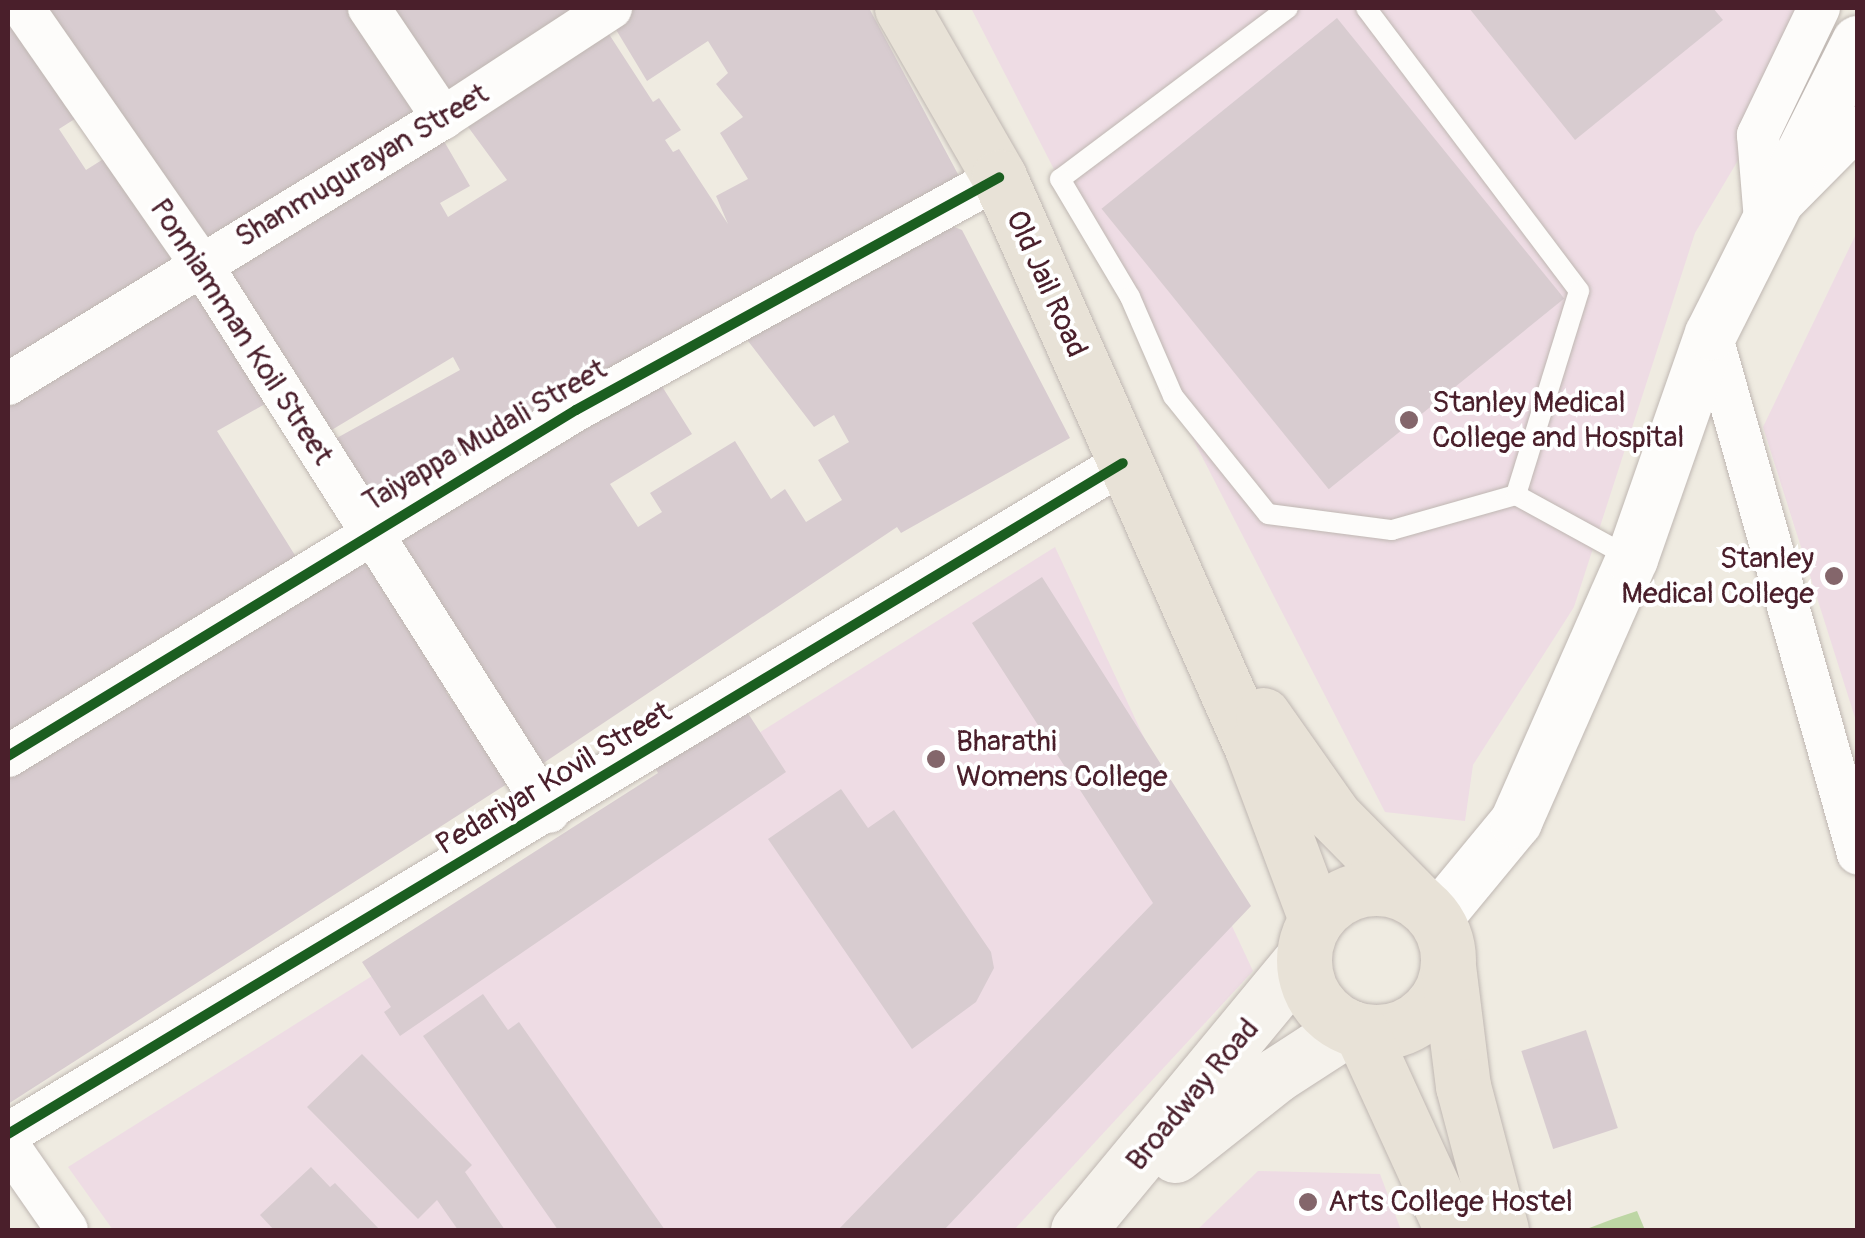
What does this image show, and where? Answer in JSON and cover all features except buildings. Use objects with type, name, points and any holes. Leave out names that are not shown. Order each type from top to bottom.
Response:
[{"type":"main road","name":"Old Jail Road","points":[[902,8],[999,177],[1252,748],[1310,938]]},
{"type":"main road","name":"Old Jail Road","points":[[1171,569],[1334,816],[1434,929]]},
{"type":"main road","points":[[1434,929],[1429,1010],[1386,1033],[1355,1029],[1320,1006],[1310,938],[1353,891],[1399,892],[1434,929],[1463,1086],[1500,1230]]},
{"type":"main road","name":"Broadway Road","points":[[1078,1230],[1310,938]]},
{"type":"main road","points":[[1355,1029],[1452,1230]]},
{"type":"main road","name":"Broadway Road","points":[[1088,1230],[1232,1108],[1355,1029]]},
{"type":"street","name":"Ponniamman Koil Street","points":[[23,8],[201,264],[369,534],[550,812]]},
{"type":"street","points":[[369,8],[444,118]]},
{"type":"street","name":"Shanmugurayan Street","points":[[8,384],[444,118],[612,8]]},
{"type":"street","points":[[1765,221],[1758,135],[1819,8]]},
{"type":"street","points":[[1434,929],[1516,822],[1632,559],[1711,334],[1858,42]]},
{"type":"street","points":[[1765,221],[1858,127]]},
{"type":"street","name":"Taiyappa Mudali Street","points":[[8,756],[576,410],[999,177]]},
{"type":"street","points":[[1711,334],[1858,854]]},
{"type":"street","name":"Pedariyar Kovil Street","points":[[8,1134],[550,812],[1124,463]]},
{"type":"street","points":[[8,1145],[67,1230]]},
{"type":"lane","points":[[1288,8],[1060,179],[1130,297],[1172,396],[1268,514],[1392,530],[1516,495],[1632,559]]},
{"type":"lane","points":[[1366,8],[1579,291],[1516,495]]},
{"type":"shaded area","name":"Stanley Medical College and Hospital","points":[[971,8],[1828,8],[1695,233],[1574,607],[1473,765],[1465,821],[1385,812]]},
{"type":"shaded area","name":"Stanley Medical College","points":[[1857,232],[1857,724],[1763,427]]},
{"type":"shaded area","name":"Bharathi Womens College","points":[[1055,547],[1253,971],[1014,1230],[113,1230],[68,1167]]},
{"type":"shaded area","name":"Arts College Hostel","points":[[1258,1171],[1380,1174],[1401,1230],[1197,1230]]},
{"type":"green space","points":[[1637,1211],[1645,1230],[1584,1230],[1613,1219]]},
{"type":"cycle path","points":[[8,756],[576,410],[999,177]]},
{"type":"cycle path","points":[[8,1134],[1123,463]]},
{"type":"place","name":"Stanley Medical College and Hospital","points":[[1409,420]]},
{"type":"place","name":"Stanley Medical College","points":[[1834,576]]},
{"type":"place","name":"Bharathi Womens College","points":[[936,759]]},
{"type":"place","name":"Arts College Hostel","points":[[1308,1202]]}]
